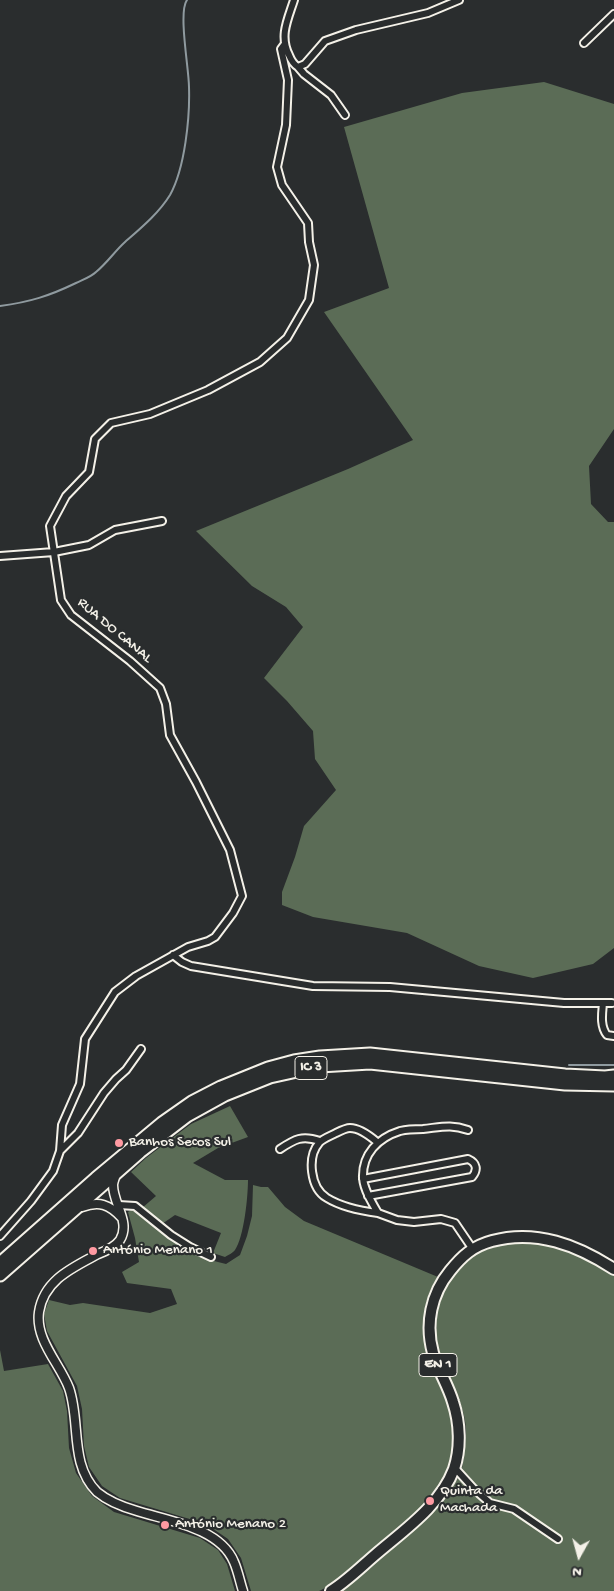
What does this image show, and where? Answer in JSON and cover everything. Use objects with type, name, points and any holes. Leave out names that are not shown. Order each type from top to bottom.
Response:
[{"type":"highway","name":"IC 3","points":[[2,1259],[96,1178],[176,1113],[221,1087],[268,1068],[320,1056],[370,1054],[565,1075],[614,1076]]},
{"type":"highway","name":"IC 3","points":[[0,1275],[117,1171],[188,1116],[225,1095],[270,1077],[320,1066],[370,1063],[565,1084],[614,1084]]},
{"type":"main road","name":"EN 1","points":[[331,1591],[392,1541],[433,1504],[446,1486],[454,1467],[459,1433],[457,1417],[453,1401],[433,1352],[430,1334],[433,1302],[438,1288],[460,1259],[472,1248],[490,1241],[510,1236],[533,1236],[548,1238],[614,1268]]},
{"type":"street","name":"RUA DO CANAL","points":[[0,1236],[52,1172],[60,1151],[62,1125],[80,1084],[85,1039],[115,992],[136,976],[173,955],[215,937],[233,913],[242,896],[230,850],[170,734],[166,704],[160,688],[130,661],[71,615],[61,600],[50,526],[66,496],[88,472],[95,439],[111,423],[150,414],[208,390],[260,362],[287,338],[310,300],[314,265],[309,242],[308,223],[282,185],[277,167],[286,125],[288,80],[281,49],[284,45],[284,32],[294,0]]},
{"type":"street","points":[[298,67],[305,64],[325,41],[356,30],[428,13],[459,0]]},
{"type":"street","points":[[584,43],[614,14]]},
{"type":"street","points":[[284,45],[293,64],[331,95],[345,115]]},
{"type":"street","points":[[0,556],[54,552],[89,545],[115,530],[162,521]]},
{"type":"street","points":[[173,955],[191,966],[313,986],[390,987],[564,1003],[612,1003]]},
{"type":"street","points":[[604,1003],[602,1019],[604,1030],[607,1035],[614,1036]]},
{"type":"street","points":[[60,1151],[78,1133],[104,1093],[126,1070],[141,1049]]},
{"type":"street","points":[[378,1214],[368,1196],[363,1179],[364,1167],[369,1153],[377,1142],[389,1135],[402,1131],[455,1125],[468,1130]]},
{"type":"street","points":[[377,1142],[360,1131],[350,1128],[320,1141],[311,1166],[318,1189],[325,1197],[362,1211],[397,1220],[414,1222],[441,1219],[455,1223],[472,1248]]},
{"type":"street","points":[[280,1149],[302,1138],[308,1137],[320,1141]]},
{"type":"street","points":[[363,1179],[468,1159],[474,1162],[476,1167],[476,1172],[472,1177],[368,1196]]},
{"type":"street","points":[[117,1171],[113,1184],[124,1224],[120,1240],[112,1248],[59,1277],[45,1293],[39,1314],[41,1335],[69,1389],[75,1410],[77,1447],[82,1470],[97,1491],[117,1505],[203,1532],[223,1544],[234,1561],[243,1591]]},
{"type":"street","points":[[73,1210],[97,1203],[107,1206],[122,1218]]},
{"type":"street","points":[[119,1205],[134,1206],[171,1235],[211,1257]]},
{"type":"street","points":[[454,1467],[474,1489],[490,1502],[514,1509],[558,1539]]},
{"type":"green space","points":[[544,82],[614,104],[614,429],[589,466],[591,504],[608,522],[614,522],[614,948],[593,964],[533,978],[479,966],[407,933],[313,917],[282,905],[282,892],[304,826],[336,790],[315,759],[313,731],[264,678],[303,627],[286,607],[252,586],[196,531],[348,469],[413,440],[324,312],[389,288],[344,127],[462,93]]},
{"type":"green space","points":[[230,1106],[248,1137],[218,1148],[193,1163],[225,1180],[248,1180],[241,1236],[235,1250],[225,1257],[213,1253],[221,1233],[175,1215],[162,1224],[142,1208],[156,1196],[131,1172],[146,1158],[191,1124]]},
{"type":"green space","points":[[253,1185],[268,1187],[285,1207],[304,1221],[438,1277],[431,1288],[427,1300],[424,1325],[427,1351],[452,1418],[453,1443],[445,1477],[435,1492],[406,1522],[350,1569],[319,1591],[251,1591],[241,1558],[228,1539],[206,1524],[120,1498],[102,1486],[89,1467],[84,1446],[82,1409],[77,1386],[47,1331],[44,1314],[49,1300],[70,1305],[83,1303],[150,1313],[177,1304],[171,1289],[127,1283],[122,1272],[139,1262],[128,1212],[134,1208],[210,1260],[226,1264],[240,1255],[247,1236],[252,1216]]},
{"type":"green space","points":[[511,1242],[546,1243],[581,1256],[614,1275],[614,1591],[339,1591],[424,1520],[446,1496],[459,1475],[464,1456],[465,1423],[460,1402],[446,1372],[439,1351],[436,1324],[438,1310],[447,1284],[464,1262],[474,1253],[483,1249]]},
{"type":"green space","points":[[0,1350],[4,1371],[48,1364],[63,1391],[67,1411],[69,1448],[76,1473],[92,1496],[114,1512],[200,1538],[218,1550],[227,1564],[235,1591],[0,1591]]},
{"type":"waterway","points":[[0,306],[21,303],[48,295],[92,275],[166,202],[175,184],[186,142],[189,87],[184,16],[187,0]]},
{"type":"waterway","points":[[569,1065],[614,1065]]},
{"type":"place","name":"Banhos Secos Sul","points":[[119,1143]]},
{"type":"place","name":"António Menano 1","points":[[93,1251]]},
{"type":"place","name":"Quinta da Machada","points":[[430,1501]]},
{"type":"place","name":"António Menano 2","points":[[165,1525]]}]
